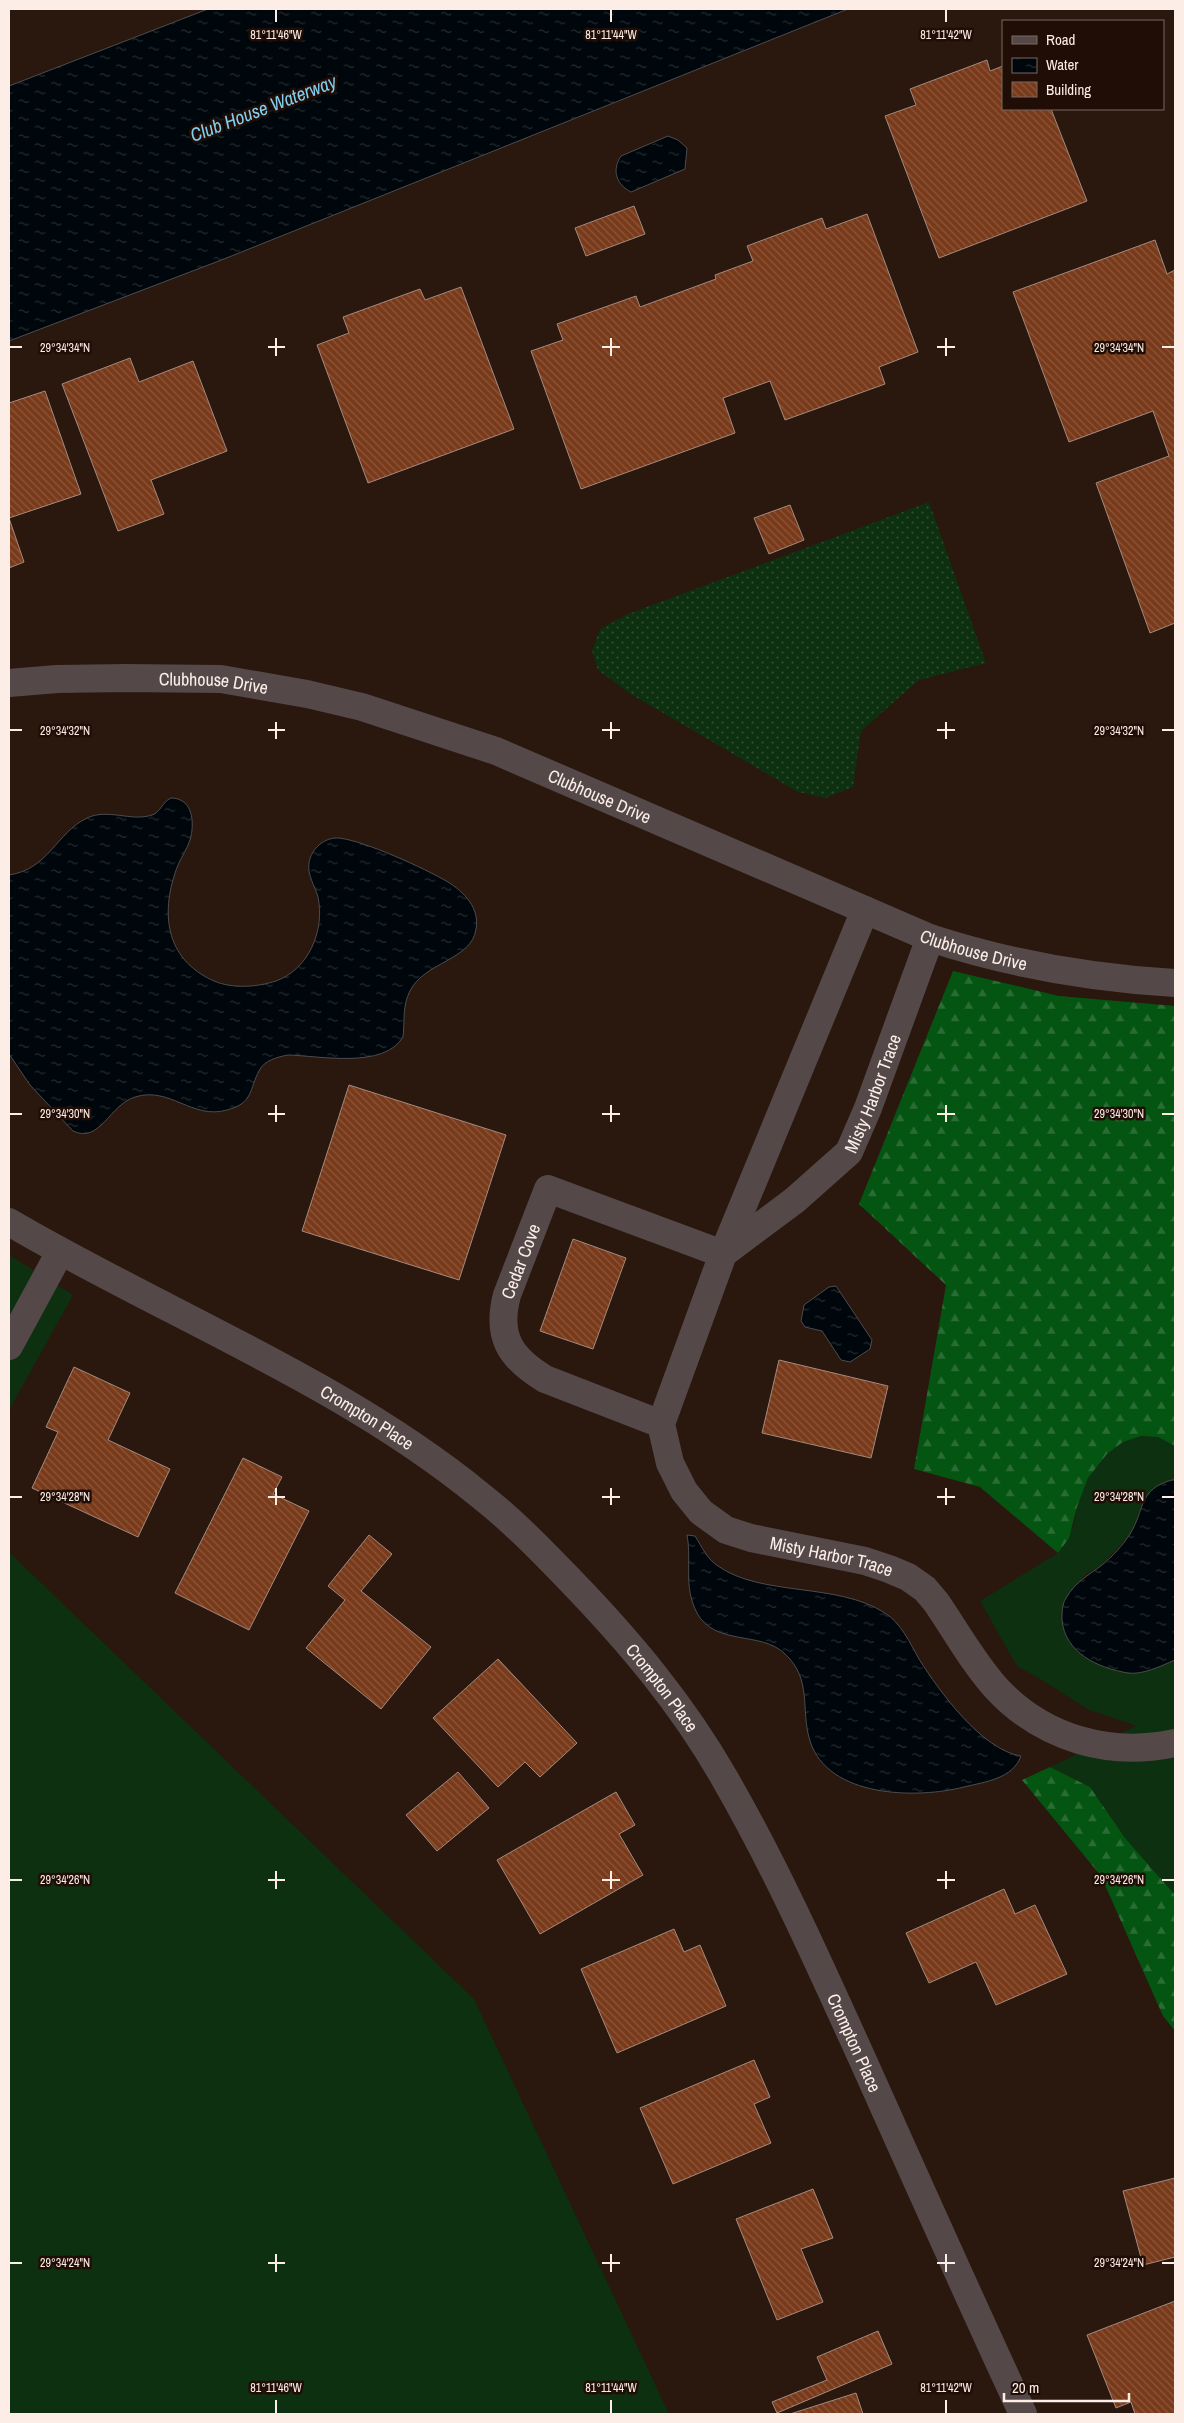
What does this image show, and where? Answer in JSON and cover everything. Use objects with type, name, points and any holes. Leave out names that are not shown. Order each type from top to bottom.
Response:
[{"type":"street","name":"Clubhouse Drive","points":[[9,683],[58,679],[222,679],[307,694],[362,707],[496,751],[930,938],[968,950],[1056,971],[1096,977],[1175,983]]},
{"type":"street","points":[[661,1424],[723,1254],[865,910]]},
{"type":"street","name":"Misty Harbor Trace","points":[[723,1254],[795,1200],[849,1152],[868,1108],[930,938]]},
{"type":"street","name":"Cedar Cove","points":[[661,1424],[545,1379],[528,1369],[515,1356],[507,1342],[503,1311],[507,1295],[548,1189],[723,1254]]},
{"type":"street","name":"Crompton Place","points":[[9,1222],[60,1252],[340,1400],[414,1446],[482,1496],[539,1548],[638,1652],[688,1720],[724,1777],[795,1912],[1023,2414]]},
{"type":"street","points":[[9,1346],[60,1252]]},
{"type":"street","name":"Misty Harbor Trace","points":[[661,1424],[668,1457],[684,1491],[701,1512],[726,1530],[751,1538],[865,1561],[908,1577],[925,1589],[936,1602],[996,1688],[1026,1714],[1066,1736],[1084,1743],[1118,1748],[1156,1747],[1175,1743]]},
{"type":"green space","points":[[929,502],[986,663],[919,680],[861,731],[853,787],[826,798],[798,792],[629,693],[598,670],[592,651],[600,629],[628,614]]},
{"type":"green space","points":[[953,971],[1059,996],[1175,1006],[1175,1446],[1158,1437],[1141,1436],[1123,1442],[1107,1454],[1088,1478],[1077,1507],[1069,1538],[1058,1553],[980,1487],[914,1469],[946,1285],[859,1204]]},
{"type":"green space","points":[[9,1255],[73,1295],[9,1410]]},
{"type":"green space","points":[[1141,1436],[1158,1437],[1175,1446],[1175,1480],[1172,1480],[1144,1499],[1131,1533],[1102,1565],[1086,1574],[1065,1599],[1062,1611],[1064,1633],[1129,1673],[1144,1671],[1175,1660],[1175,1895],[1125,1838],[1090,1787],[1050,1767],[1136,1726],[1087,1709],[1017,1666],[980,1601],[1058,1553],[1074,1525],[1077,1507],[1088,1478],[1107,1454],[1123,1442]]},
{"type":"green space","points":[[9,1552],[474,1999],[669,2414],[9,2414]]},
{"type":"green space","points":[[1050,1767],[1090,1787],[1125,1838],[1175,1895],[1175,2031],[1163,2016],[1101,1876],[1022,1780]]},
{"type":"water","name":"Club House Waterway","points":[[208,9],[848,9],[224,259],[9,341],[9,86]]},
{"type":"water","points":[[668,136],[678,140],[687,148],[685,169],[631,192],[622,186],[616,172],[621,156]]},
{"type":"water","points":[[171,798],[184,802],[188,807],[192,819],[192,833],[172,882],[168,916],[170,932],[176,947],[185,960],[197,972],[214,981],[237,986],[269,983],[288,975],[306,958],[316,935],[320,910],[318,897],[309,872],[310,858],[319,845],[333,838],[364,844],[410,863],[448,882],[470,901],[476,914],[476,929],[473,939],[466,948],[426,973],[410,991],[404,1014],[403,1037],[394,1047],[367,1057],[334,1058],[288,1055],[272,1060],[261,1067],[246,1099],[236,1107],[227,1110],[203,1111],[159,1096],[135,1097],[126,1101],[98,1128],[82,1134],[73,1131],[30,1085],[9,1054],[9,875],[34,866],[67,832],[87,818],[103,814],[144,817],[158,812]]},
{"type":"water","points":[[836,1286],[872,1340],[870,1349],[850,1362],[841,1360],[822,1331],[805,1327],[801,1321],[804,1305],[829,1287]]},
{"type":"water","points":[[1175,1480],[1175,1660],[1140,1673],[1117,1671],[1085,1657],[1069,1642],[1064,1632],[1062,1620],[1064,1603],[1074,1587],[1082,1579],[1106,1562],[1117,1551],[1130,1534],[1144,1501],[1153,1489]]},
{"type":"water","points":[[687,1535],[695,1536],[711,1560],[736,1576],[756,1582],[845,1597],[866,1603],[891,1617],[909,1640],[919,1659],[950,1702],[991,1743],[1021,1756],[1017,1764],[1005,1775],[989,1781],[945,1791],[923,1793],[899,1793],[876,1790],[854,1784],[835,1774],[820,1760],[810,1741],[802,1684],[799,1673],[793,1663],[774,1646],[715,1630],[705,1623],[697,1613],[690,1593]]},
{"type":"building","points":[[987,60],[990,71],[1002,66],[1002,110],[1051,110],[1087,201],[939,258],[885,116],[916,105],[910,89]]},
{"type":"building","points":[[634,206],[645,234],[586,256],[575,228]]},
{"type":"building","points":[[867,214],[918,352],[879,367],[885,384],[785,420],[770,381],[723,398],[735,433],[581,489],[531,351],[563,340],[557,324],[636,296],[640,307],[716,279],[715,275],[753,261],[747,246],[822,218],[826,229]]},
{"type":"building","points":[[1155,240],[1167,274],[1175,270],[1175,623],[1150,633],[1096,483],[1169,456],[1153,411],[1069,442],[1013,292]]},
{"type":"building","points":[[461,287],[514,429],[368,483],[317,345],[349,333],[343,317],[420,289],[425,300]]},
{"type":"building","points":[[130,358],[139,382],[193,361],[227,451],[151,480],[164,514],[118,531],[62,384]]},
{"type":"building","points":[[45,391],[81,494],[9,518],[9,403]]},
{"type":"building","points":[[790,505],[804,540],[769,554],[754,518]]},
{"type":"building","points":[[9,518],[24,562],[9,568]]},
{"type":"building","points":[[349,1085],[506,1135],[459,1280],[302,1231]]},
{"type":"building","points":[[573,1239],[626,1258],[593,1349],[540,1331]]},
{"type":"building","points":[[779,1360],[888,1386],[871,1458],[762,1433]]},
{"type":"building","points":[[74,1367],[130,1393],[108,1440],[170,1469],[138,1537],[32,1488],[58,1432],[46,1427]]},
{"type":"building","points":[[243,1458],[282,1477],[273,1494],[309,1511],[249,1630],[175,1593]]},
{"type":"building","points":[[369,1535],[392,1554],[361,1591],[431,1647],[381,1709],[306,1648],[345,1600],[328,1586]]},
{"type":"building","points":[[498,1659],[577,1743],[540,1777],[525,1762],[498,1787],[433,1718]]},
{"type":"building","points":[[458,1772],[489,1808],[437,1851],[406,1815]]},
{"type":"building","points":[[616,1792],[635,1825],[619,1834],[643,1875],[540,1934],[497,1860]]},
{"type":"building","points":[[1004,1889],[1015,1914],[1035,1905],[1067,1974],[996,2005],[976,1962],[929,1983],[906,1933]]},
{"type":"building","points":[[674,1929],[684,1952],[700,1945],[726,2006],[617,2053],[581,1969]]},
{"type":"building","points":[[754,2060],[770,2097],[754,2104],[771,2143],[673,2184],[640,2108]]},
{"type":"building","points":[[1175,2178],[1175,2257],[1143,2265],[1123,2191]]},
{"type":"building","points":[[813,2189],[833,2238],[801,2249],[823,2302],[777,2320],[736,2219]]},
{"type":"building","points":[[1175,2301],[1175,2414],[1135,2414],[1131,2402],[1116,2408],[1087,2335]]},
{"type":"building","points":[[878,2331],[892,2364],[777,2413],[772,2402],[827,2380],[817,2357]]},
{"type":"building","points":[[856,2393],[863,2414],[790,2414]]}]
